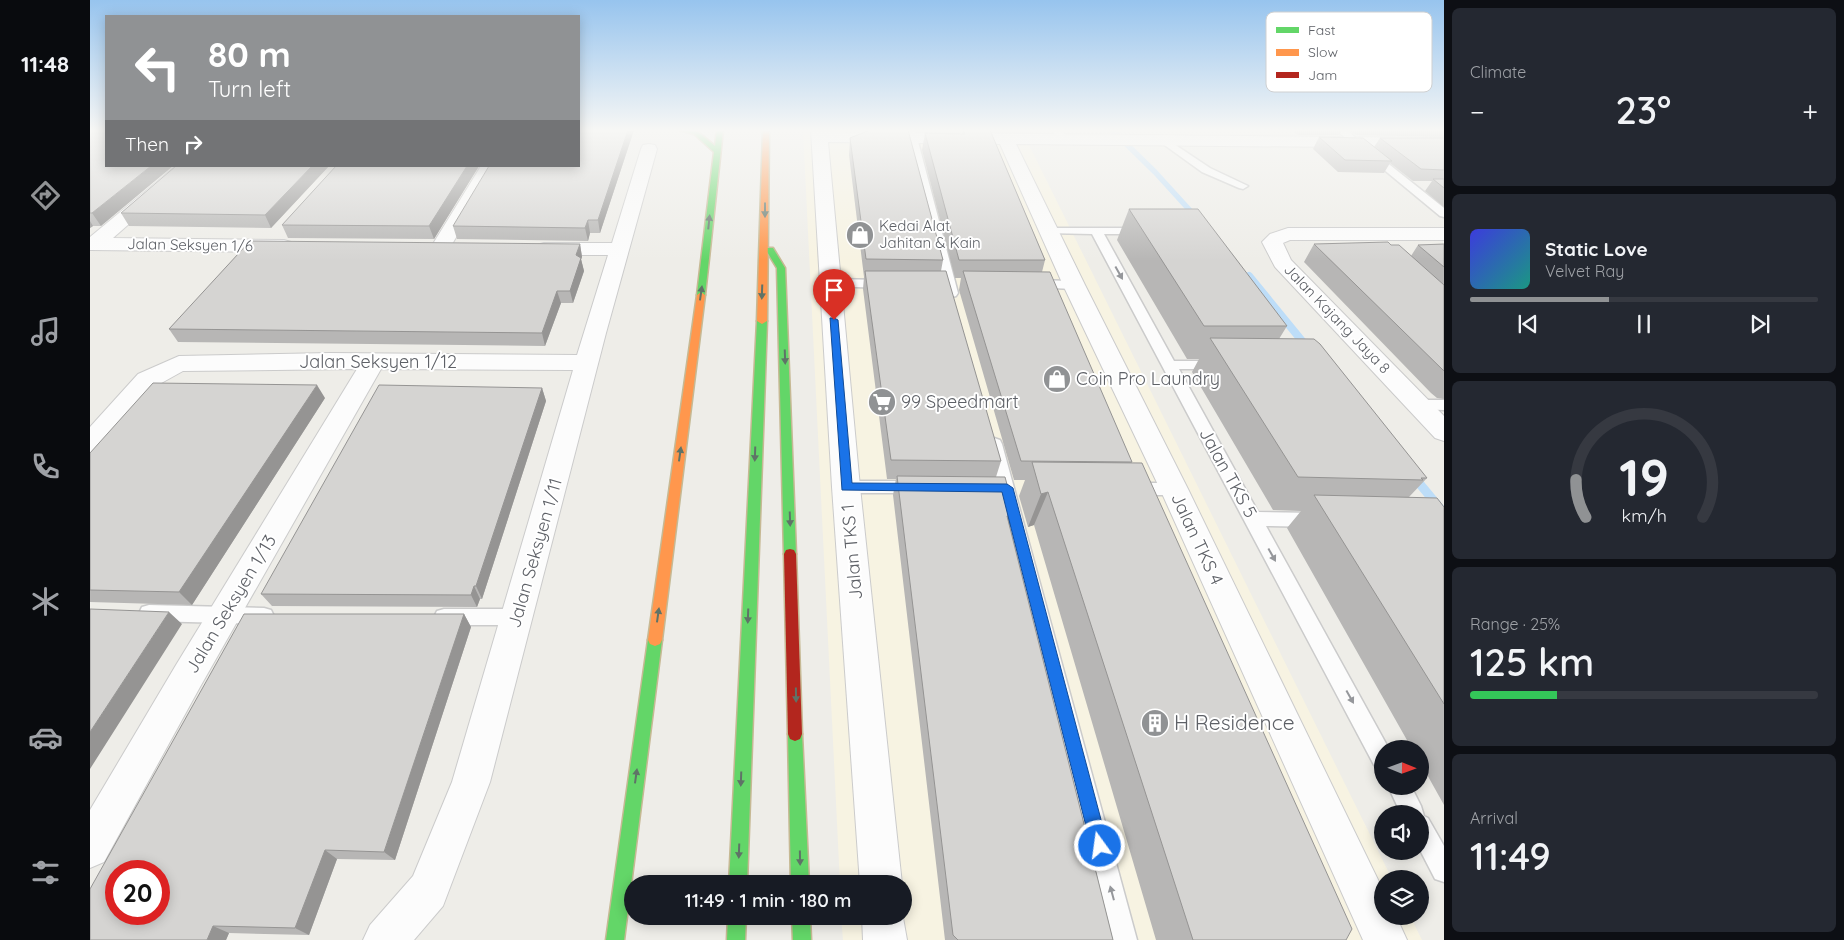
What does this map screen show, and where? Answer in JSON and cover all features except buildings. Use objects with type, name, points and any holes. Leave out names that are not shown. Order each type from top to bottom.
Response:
[{"type":"highway","points":[[615,940],[704,270],[715,174]]},
{"type":"highway","points":[[738,875],[765,174]]},
{"type":"highway","points":[[764,243],[782,268],[800,875]]},
{"type":"highway","points":[[610,896],[630,824]]},
{"type":"highway","points":[[736,925],[736,940]]},
{"type":"highway","points":[[801,925],[802,940]]},
{"type":"street","points":[[92,244],[177,174]]},
{"type":"street","points":[[442,247],[485,174]]},
{"type":"street","name":"Jalan Seksyen 1/11","points":[[385,940],[428,891],[471,782],[642,174]]},
{"type":"street","name":"Jalan TKS 1","points":[[822,174],[846,487],[879,875]]},
{"type":"street","name":"Jalan TKS 4","points":[[1023,174],[1174,489],[1385,940]]},
{"type":"street","name":"Jalan Kajang Jaya 8","points":[[1444,234],[1369,239],[1288,234],[1272,242],[1282,262],[1444,432]]},
{"type":"street","name":"Jalan Seksyen 1/6","points":[[92,244],[274,238],[306,246]]},
{"type":"street","points":[[521,248],[620,249]]},
{"type":"street","name":"Jalan Seksyen 1/12","points":[[90,444],[147,380],[170,367],[189,362],[374,361],[587,364]]},
{"type":"street","name":"Jalan Seksyen 1/13","points":[[90,848],[374,361]]},
{"type":"street","points":[[884,925],[885,940]]},
{"type":"lane","points":[[922,174],[957,312]]},
{"type":"lane","points":[[1215,174],[1243,186]]},
{"type":"lane","points":[[1394,174],[1444,214]]},
{"type":"lane","points":[[1409,186],[1427,186]]},
{"type":"lane","points":[[1049,231],[1160,230]]},
{"type":"lane","name":"Jalan TKS 5","points":[[1096,231],[1374,742]]},
{"type":"lane","points":[[831,283],[900,284]]},
{"type":"lane","points":[[1016,284],[1074,284]]},
{"type":"lane","points":[[1170,365],[1228,366]]},
{"type":"lane","points":[[1419,406],[1444,405]]},
{"type":"lane","points":[[988,423],[1007,488],[1124,940]]},
{"type":"lane","points":[[846,487],[931,488]]},
{"type":"lane","points":[[988,488],[1026,488]]},
{"type":"lane","points":[[1115,489],[1174,489]]},
{"type":"lane","points":[[1253,520],[1330,520]]},
{"type":"lane","points":[[128,612],[224,616],[282,616]]},
{"type":"lane","points":[[429,617],[517,618]]},
{"type":"lane","points":[[1429,842],[1444,870]]},
{"type":"shaded area","points":[[805,174],[1043,174],[1374,843],[1374,860],[1383,860],[1388,870],[1374,870],[1374,925],[1414,925],[1422,940],[843,940],[842,925],[912,925],[912,875],[840,875]]},
{"type":"waterway","points":[[1157,174],[1195,216]]},
{"type":"waterway","points":[[1249,276],[1307,347]]},
{"type":"waterway","points":[[1414,477],[1444,513]]},
{"type":"traffic: fast","points":[[701,295],[715,174]]},
{"type":"traffic: fast","points":[[770,250],[781,268],[790,554]]},
{"type":"traffic: fast","points":[[738,875],[762,321]]},
{"type":"traffic: fast","points":[[615,940],[655,640]]},
{"type":"traffic: fast","points":[[795,734],[800,875]]},
{"type":"traffic: fast","points":[[736,940],[737,925]]},
{"type":"traffic: fast","points":[[801,925],[802,940]]},
{"type":"traffic: slow","points":[[762,321],[766,174]]},
{"type":"traffic: slow","points":[[655,640],[701,295]]},
{"type":"traffic: jam","points":[[790,554],[795,734]]},
{"type":"place","name":"Kedai Alat Jahitan & Kain","points":[[860,235]]},
{"type":"place","name":"Coin Pro Laundry","points":[[1057,379]]},
{"type":"place","name":"99 Speedmart","points":[[882,402]]},
{"type":"place","name":"H Residence","points":[[1155,723]]},
{"type":"route","points":[[834,320],[846,487],[1007,488],[1100,846]]}]
